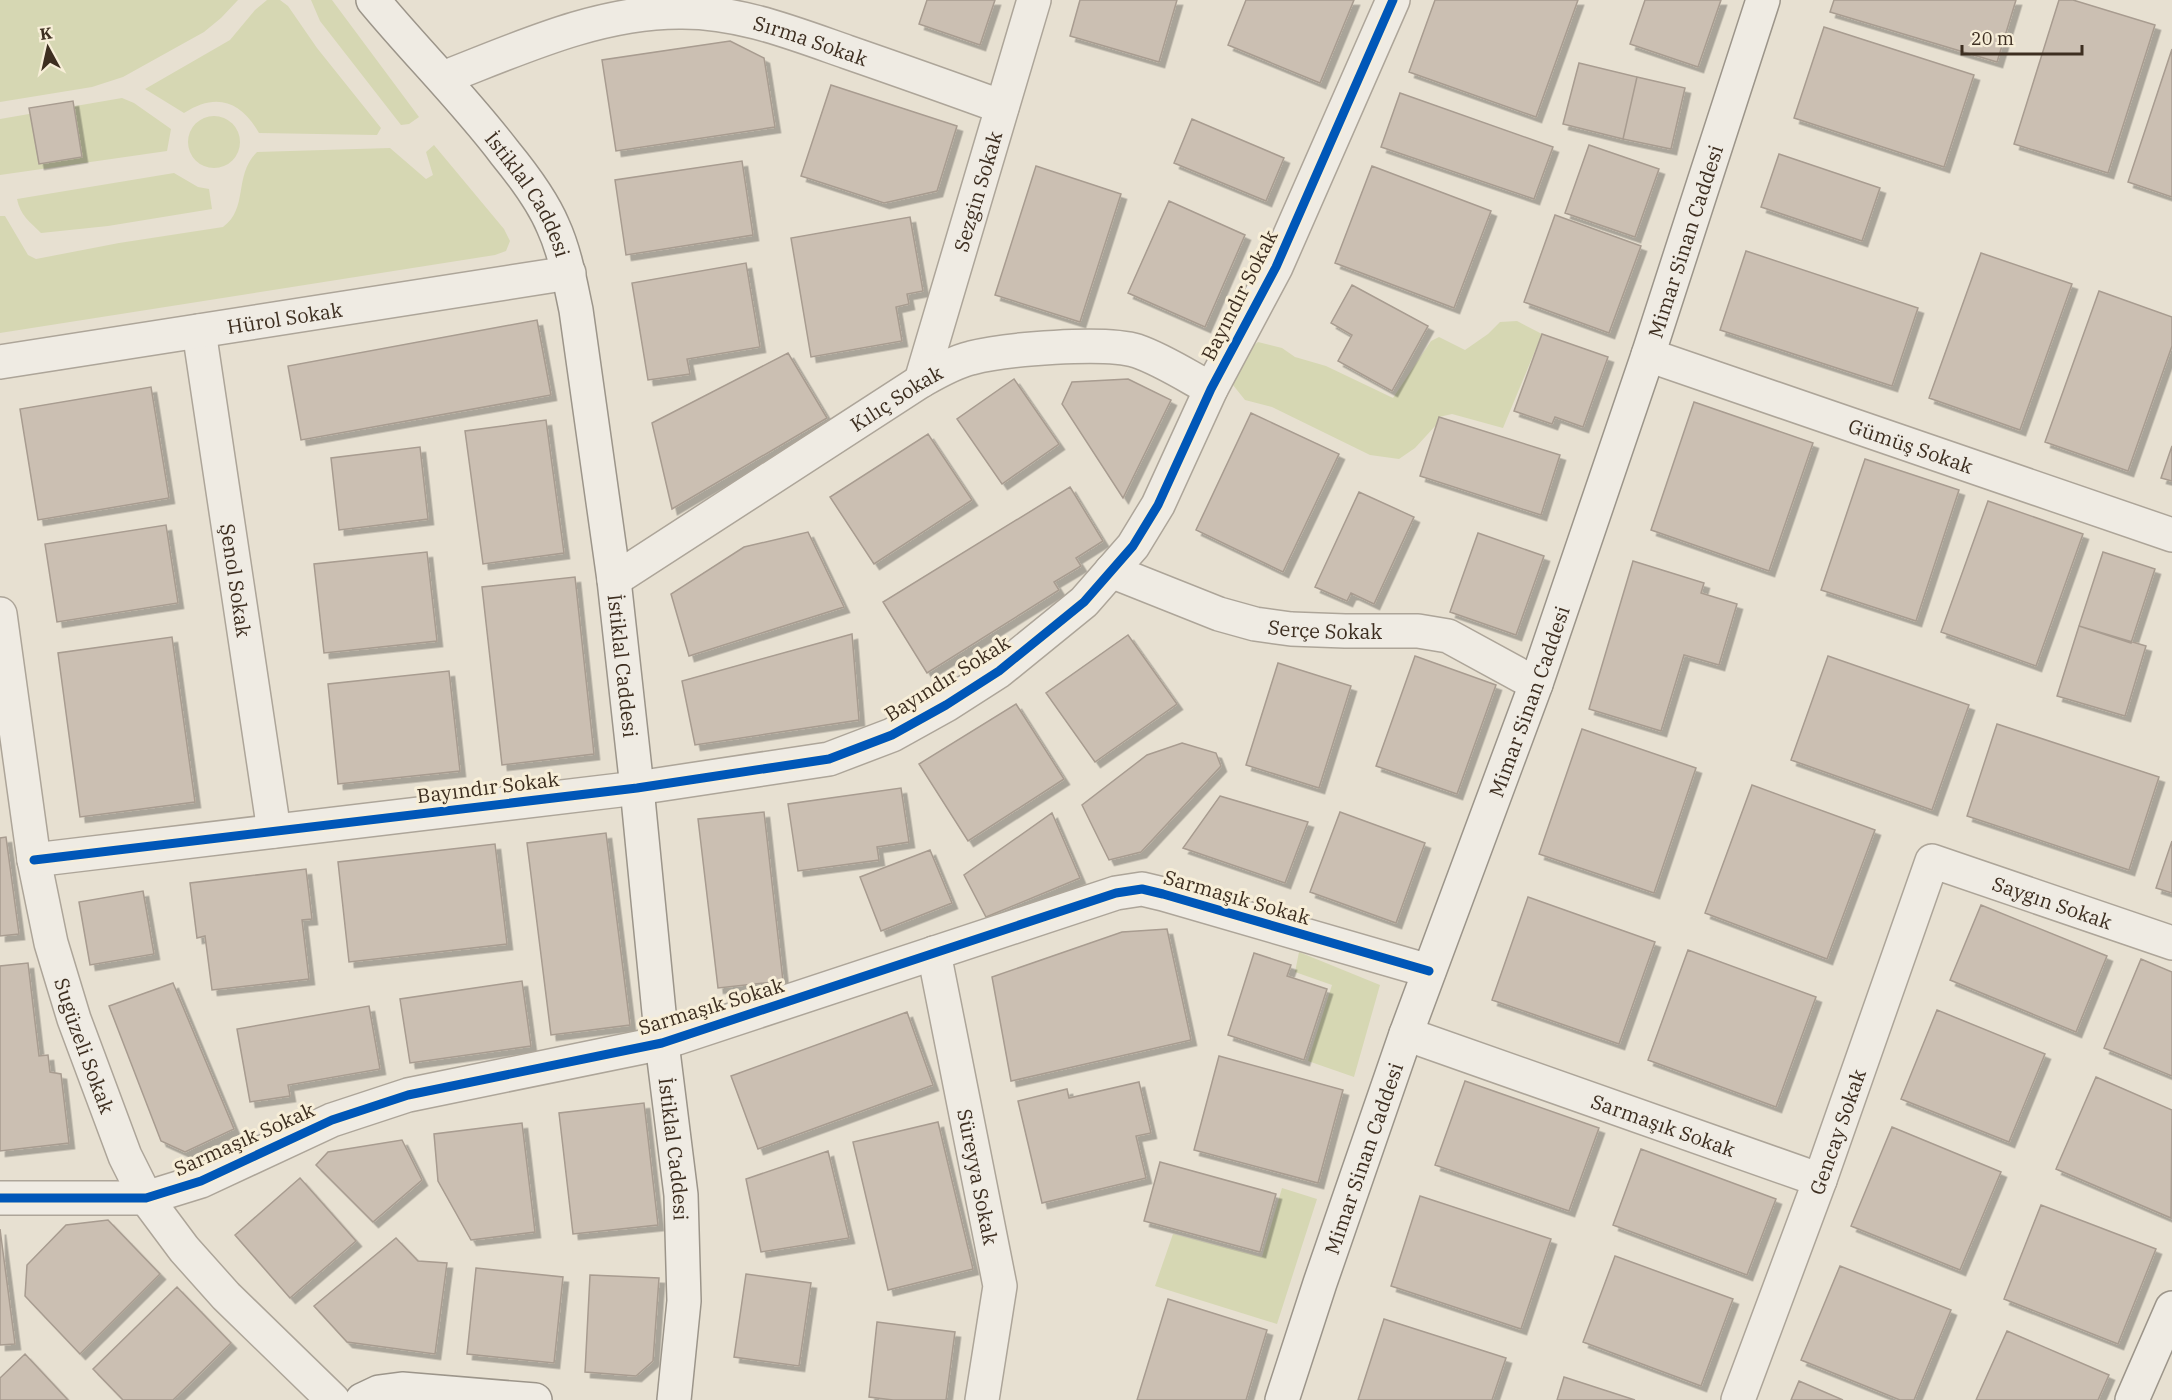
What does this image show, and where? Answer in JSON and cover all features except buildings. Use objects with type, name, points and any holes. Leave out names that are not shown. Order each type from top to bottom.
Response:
[{"type":"street","name":"İstiklal Caddesi","points":[[373,0],[482,123],[522,175],[553,225],[569,273],[614,580],[662,1043],[681,1195],[684,1301],[674,1400]]},
{"type":"street","name":"Sezgin Sokak","points":[[921,381],[1034,0]]},
{"type":"street","name":"Bayındır Sokak","points":[[34,860],[637,788],[829,759],[892,735],[946,705],[999,671],[1084,602],[1133,546],[1158,505],[1212,389],[1276,267],[1393,0]]},
{"type":"street","name":"Mimar Sinan Caddesi","points":[[1282,1400],[1406,1034],[1536,684],[1648,355],[1764,0]]},
{"type":"street","name":"Sırma Sokak","points":[[443,78],[569,31],[643,15],[679,12],[748,19],[1002,106]]},
{"type":"street","name":"Hürol Sokak","points":[[0,362],[569,273]]},
{"type":"street","name":"Şenol Sokak","points":[[199,331],[274,831]]},
{"type":"street","name":"Kılıç Sokak","points":[[614,580],[921,381],[969,358],[1060,348],[1106,347],[1136,351],[1212,389]]},
{"type":"street","name":"Gümüş Sokak","points":[[1648,355],[2172,535]]},
{"type":"street","name":"Serçe Sokak","points":[[1111,571],[1219,614],[1255,624],[1291,629],[1418,631],[1448,636],[1536,684]]},
{"type":"street","name":"Sugüzeli Sokak","points":[[0,614],[34,860],[51,943],[74,1018],[126,1156],[146,1198],[184,1249],[226,1296],[333,1400]]},
{"type":"street","name":"Saygın Sokak","points":[[1932,861],[2172,943]]},
{"type":"street","name":"Gencay Sokak","points":[[1738,1400],[1820,1180],[1932,861]]},
{"type":"street","name":"Sarmaşık Sokak","points":[[0,1198],[146,1198],[201,1181],[332,1120],[369,1107],[408,1095],[662,1043],[1116,893],[1142,889],[1163,894],[1429,971]]},
{"type":"street","name":"Süreyya Sokak","points":[[934,953],[1000,1286],[982,1400]]},
{"type":"street","name":"Sarmaşık Sokak","points":[[1406,1034],[1820,1180]]},
{"type":"street","points":[[2132,1400],[2172,1308]]},
{"type":"street","points":[[362,1400],[379,1392],[402,1389],[535,1400]]},
{"type":"green space","points":[[0,0],[238,0],[204,32],[123,77],[92,87],[0,102]]},
{"type":"green space","points":[[267,0],[280,0],[288,6],[317,48],[381,128],[377,135],[259,133],[244,113],[227,103],[207,103],[184,113],[145,89],[230,40],[255,10]]},
{"type":"green space","points":[[311,0],[332,0],[419,117],[409,124],[401,125],[320,21]]},
{"type":"green space","points":[[122,98],[134,103],[171,129],[167,151],[0,175],[0,119]]},
{"type":"green space","points":[[209,116],[219,116],[233,123],[240,142],[233,161],[219,168],[209,168],[199,164],[192,157],[188,147],[188,137],[192,127],[199,120]]},
{"type":"green space","points":[[434,145],[504,229],[510,241],[506,251],[495,255],[0,333],[0,216],[5,216],[28,255],[36,259],[223,227],[236,211],[245,171],[257,152],[390,148],[426,179],[433,175],[426,152]]},
{"type":"green space","points":[[174,173],[198,187],[209,189],[212,209],[108,226],[41,233],[29,222],[18,205],[17,199]]},
{"type":"green space","points":[[1517,321],[1542,334],[1503,428],[1452,414],[1439,417],[1437,424],[1415,448],[1399,459],[1370,455],[1272,407],[1245,400],[1233,385],[1246,352],[1258,342],[1282,348],[1295,357],[1326,366],[1393,398],[1431,341],[1439,337],[1465,350],[1488,334],[1500,322]]},
{"type":"green space","points":[[1299,952],[1380,985],[1354,1077],[1308,1061],[1332,985],[1295,972]]},
{"type":"green space","points":[[1282,1188],[1317,1199],[1277,1324],[1155,1286],[1173,1234],[1262,1257]]},
{"type":"cycle path","points":[[34,860],[637,788],[829,759],[892,735],[946,705],[999,671],[1084,602],[1133,546],[1158,505],[1211,389],[1276,267],[1393,0]]},
{"type":"cycle path","points":[[0,1198],[146,1198],[201,1181],[332,1120],[408,1095],[662,1043],[1116,893],[1142,889],[1163,894],[1429,971]]}]
